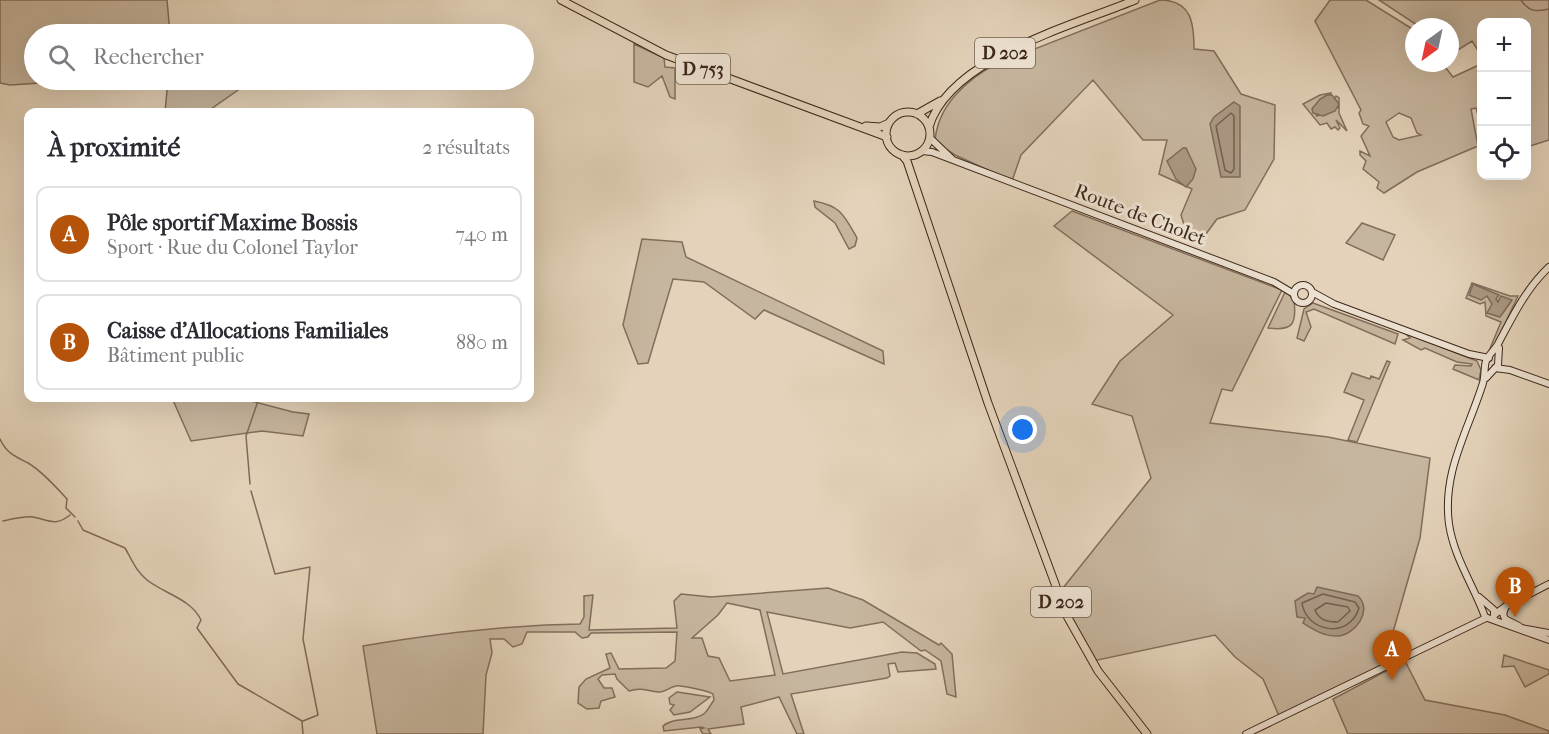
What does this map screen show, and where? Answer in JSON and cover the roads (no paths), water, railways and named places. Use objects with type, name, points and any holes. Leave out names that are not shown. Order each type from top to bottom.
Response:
[{"type":"main road","name":"D 753","points":[[561,0],[666,55],[887,137]]},
{"type":"main road","name":"D 202","points":[[929,127],[932,116],[947,96],[975,69],[991,60],[1135,0]]},
{"type":"main road","name":"D 202","points":[[917,114],[947,96]]},
{"type":"main road","points":[[930,138],[922,151],[914,155],[902,155],[892,148],[887,137],[889,123],[904,112],[917,114],[929,127],[930,138],[943,153],[963,166]]},
{"type":"main road","name":"D 753","points":[[851,124],[880,127],[889,123]]},
{"type":"main road","points":[[922,151],[932,152],[963,166]]},
{"type":"main road","name":"D 202","points":[[902,155],[912,177],[971,349],[985,379],[1008,453],[1076,636],[1098,671],[1147,734]]},
{"type":"main road","name":"D 202","points":[[912,177],[914,155]]},
{"type":"main road","name":"Route de Cholet","points":[[963,166],[1274,282],[1297,286]]},
{"type":"main road","points":[[1549,267],[1525,294],[1500,341],[1456,452],[1448,500],[1449,523],[1456,553],[1489,613],[1522,628],[1549,633]]},
{"type":"main road","name":"Route de Cholet","points":[[1274,282],[1294,294]]},
{"type":"main road","points":[[1334,304],[1309,300],[1298,302],[1294,294],[1297,286],[1307,286],[1312,292],[1334,304],[1549,384]]},
{"type":"main road","points":[[1309,300],[1312,292]]},
{"type":"main road","points":[[1246,734],[1549,585]]},
{"type":"main road","points":[[1505,607],[1503,614],[1505,619],[1522,628]]},
{"type":"main road","points":[[1489,613],[1549,640]]},
{"type":"water","points":[[1332,95],[1339,104],[1335,111],[1323,116],[1313,113],[1312,109],[1320,99]]},
{"type":"water","points":[[1234,102],[1240,106],[1240,177],[1221,177],[1210,124],[1214,117]]},
{"type":"water","points":[[1186,148],[1196,169],[1193,179],[1186,187],[1176,179],[1167,161]]},
{"type":"water","points":[[1473,284],[1499,295],[1496,299],[1498,302],[1501,296],[1512,300],[1500,317],[1487,313],[1492,304],[1487,296],[1481,300],[1469,295]]},
{"type":"water","points":[[1317,587],[1358,596],[1364,608],[1356,627],[1344,635],[1332,636],[1323,634],[1303,623],[1305,618],[1297,617],[1295,601],[1308,593],[1314,594]]},
{"type":"waterway","points":[[1521,0],[1533,10],[1549,9]]},
{"type":"waterway","points":[[250,484],[246,436],[258,402]]},
{"type":"waterway","points":[[0,439],[8,451],[33,466],[54,484],[67,499],[66,508],[75,517]]},
{"type":"waterway","points":[[251,491],[275,574],[310,567],[303,639],[318,715],[303,721]]},
{"type":"waterway","points":[[3,521],[33,517],[56,522],[70,515]]},
{"type":"waterway","points":[[78,521],[83,530],[125,548],[143,577],[184,602],[197,613],[201,620],[197,628],[238,684],[302,721]]},
{"type":"waterway","points":[[302,722],[303,734]]},
{"type":"place","name":"Caisse d'Allocations Familiales","points":[[1515,617]]},
{"type":"place","name":"Pôle sportif Maxime Bossis","points":[[1392,680]]}]
